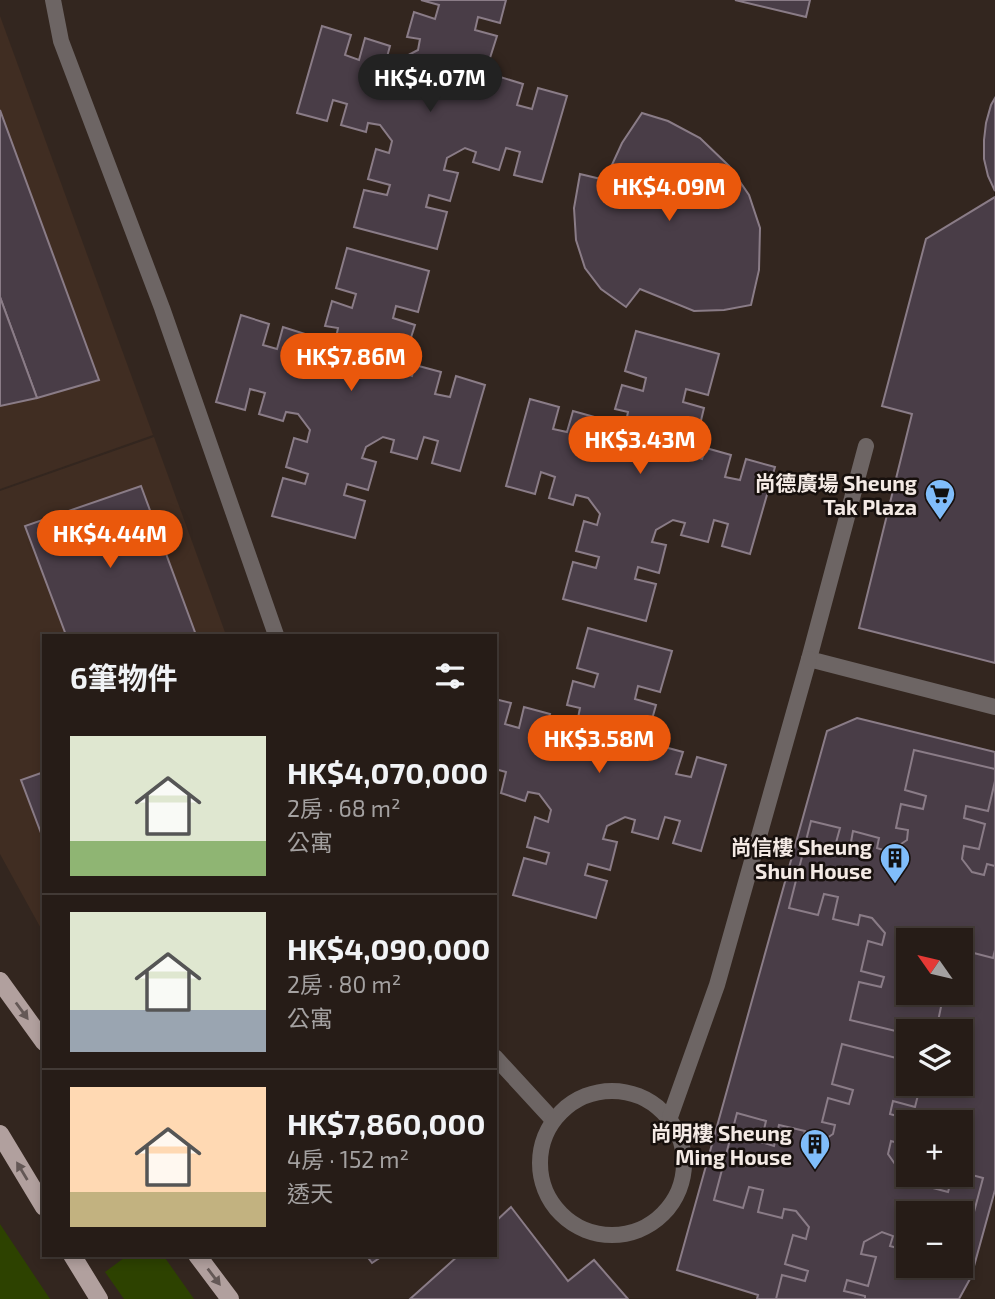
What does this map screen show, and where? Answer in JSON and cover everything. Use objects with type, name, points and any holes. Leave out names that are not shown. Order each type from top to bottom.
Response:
[{"type":"main road","points":[[0,981],[42,1039]]},
{"type":"main road","points":[[0,1134],[42,1204]]},
{"type":"main road","points":[[73,1257],[99,1299]]},
{"type":"main road","points":[[198,1257],[230,1299]]},
{"type":"lane","points":[[52,0],[61,41],[162,308],[276,634]]},
{"type":"lane","points":[[670,1117],[717,985],[866,446]]},
{"type":"lane","points":[[809,659],[995,707]]},
{"type":"lane","points":[[497,1059],[553,1120]]},
{"type":"lane","points":[[611,1090],[633,1093],[653,1102],[670,1117],[681,1137],[685,1159],[682,1182],[674,1202],[659,1219],[639,1231],[618,1236],[598,1234],[577,1227],[561,1215],[548,1198],[540,1178],[539,1158],[544,1138],[553,1120],[569,1104],[589,1094],[611,1090]]},
{"type":"shaded area","points":[[0,16],[153,435],[0,489]]},
{"type":"shaded area","points":[[154,437],[226,634],[42,634],[42,930],[0,854],[0,491]]},
{"type":"green space","points":[[0,1224],[50,1299],[0,1299]]},
{"type":"green space","points":[[125,1257],[164,1257],[194,1299],[124,1299],[105,1272]]},
{"type":"building","points":[[421,0],[506,0],[500,23],[478,17],[475,30],[497,36],[489,61],[475,57],[472,70],[481,83],[494,87],[497,76],[523,84],[517,105],[532,109],[538,88],[567,96],[542,182],[514,175],[520,152],[506,148],[499,170],[473,162],[476,152],[465,148],[447,158],[444,170],[458,173],[450,201],[429,195],[426,207],[447,212],[437,249],[354,227],[364,190],[387,195],[390,185],[368,179],[376,149],[389,153],[392,141],[380,125],[368,123],[366,132],[341,125],[347,104],[333,100],[327,121],[297,113],[322,26],[351,35],[345,55],[359,60],[365,38],[390,46],[387,57],[399,60],[418,50],[420,39],[407,37],[414,12],[435,19],[439,5]]},
{"type":"building","points":[[735,0],[810,0],[806,17]]},
{"type":"building","points":[[995,98],[995,191],[984,159],[984,140],[986,123]]},
{"type":"building","points":[[0,110],[99,380],[37,398],[0,297]]},
{"type":"building","points":[[642,113],[668,121],[700,138],[729,166],[749,195],[760,228],[759,270],[751,305],[724,310],[694,311],[640,289],[626,307],[601,289],[585,268],[576,240],[574,208],[580,174],[605,180],[622,143]]},
{"type":"building","name":"尚德廣場 Sheung Tak Plaza","points":[[995,197],[995,663],[859,628],[912,414],[882,406],[926,239]]},
{"type":"building","points":[[347,248],[429,271],[418,312],[396,306],[393,318],[415,325],[407,350],[393,346],[390,359],[399,372],[412,376],[415,365],[441,372],[435,394],[450,397],[456,376],[485,385],[460,471],[432,463],[438,441],[424,437],[417,459],[391,452],[394,440],[383,437],[366,447],[362,458],[376,462],[368,490],[347,484],[344,495],[365,501],[355,538],[272,516],[283,478],[305,484],[308,474],[286,467],[294,438],[307,442],[310,430],[298,414],[286,412],[283,421],[259,414],[265,393],[250,389],[245,410],[216,402],[241,315],[269,324],[263,345],[277,349],[283,327],[308,335],[305,345],[317,349],[336,338],[338,328],[325,326],[332,301],[352,308],[356,294],[336,288]]},
{"type":"building","points":[[0,297],[37,398],[0,406]]},
{"type":"building","points":[[636,331],[719,354],[708,395],[686,389],[683,402],[704,408],[698,433],[683,429],[680,442],[689,455],[702,459],[706,448],[731,455],[725,477],[740,480],[746,459],[775,467],[750,554],[722,546],[728,524],[714,520],[708,542],[681,535],[685,523],[673,520],[656,530],[652,542],[666,545],[659,573],[638,567],[635,579],[656,584],[646,621],[563,599],[573,562],[596,568],[599,557],[576,551],[584,521],[597,525],[600,514],[588,498],[576,495],[573,505],[549,498],[555,477],[541,472],[535,494],[506,486],[530,399],[559,407],[553,429],[567,432],[573,411],[598,418],[595,429],[607,433],[626,422],[628,412],[615,409],[622,385],[643,391],[646,378],[625,371]]},
{"type":"building","points":[[141,486],[196,634],[66,634],[25,526]]},
{"type":"building","points":[[588,628],[672,651],[660,692],[638,686],[635,699],[656,705],[649,730],[635,726],[631,739],[641,752],[653,755],[657,745],[683,752],[676,774],[691,777],[697,757],[726,765],[701,851],[673,843],[680,821],[665,817],[658,839],[632,832],[635,820],[625,817],[607,826],[603,839],[617,842],[610,870],[588,864],[585,875],[607,881],[596,918],[513,895],[524,858],[546,864],[549,853],[527,847],[535,817],[548,822],[551,810],[539,794],[528,792],[525,801],[501,793],[506,772],[497,770],[497,700],[511,703],[505,724],[519,728],[524,707],[550,714],[547,725],[559,729],[578,718],[580,708],[567,705],[573,681],[594,687],[598,674],[577,668]]},
{"type":"building","points":[[857,718],[995,752],[995,1190],[973,1270],[973,1201],[896,1201],[896,1278],[970,1278],[959,1299],[757,1299],[758,1295],[677,1270],[827,731]]},
{"type":"building","name":"尚信樓 Sheung Shun House","points":[[914,750],[995,769],[988,811],[966,806],[964,818],[985,824],[979,849],[964,846],[962,859],[972,872],[984,875],[987,864],[995,866],[995,950],[993,958],[973,953],[973,928],[896,928],[896,1005],[941,1005],[938,1019],[896,1019],[896,1031],[850,1020],[859,982],[881,987],[884,977],[861,971],[868,941],[882,945],[885,933],[872,918],[860,915],[858,925],[833,919],[838,897],[824,894],[818,915],[789,908],[811,821],[840,828],[834,850],[849,853],[853,831],[879,838],[877,848],[889,852],[907,840],[908,830],[896,828],[901,804],[923,809],[926,796],[905,790]]},
{"type":"building","points":[[42,773],[42,836],[21,780]]},
{"type":"building","name":"尚明樓 Sheung Ming House","points":[[842,1044],[896,1058],[896,1096],[918,1096],[915,1107],[893,1101],[890,1114],[896,1116],[896,1142],[891,1141],[888,1154],[896,1166],[896,1187],[933,1187],[948,1192],[949,1187],[973,1187],[973,1175],[983,1178],[973,1216],[973,1201],[896,1201],[896,1248],[890,1246],[893,1236],[882,1232],[864,1242],[861,1254],[876,1257],[868,1286],[847,1280],[844,1291],[865,1296],[865,1299],[776,1299],[782,1275],[805,1281],[808,1271],[785,1264],[793,1235],[806,1239],[809,1227],[796,1211],[784,1209],[782,1218],[758,1212],[763,1190],[749,1187],[743,1208],[714,1200],[737,1113],[766,1121],[761,1142],[774,1146],[779,1125],[805,1131],[802,1142],[815,1146],[833,1134],[835,1125],[822,1122],[828,1098],[849,1104],[853,1090],[832,1084]]},
{"type":"building","points":[[511,1207],[568,1281],[594,1260],[628,1299],[410,1299],[457,1257],[497,1257],[497,1220]]},
{"type":"building","points":[[368,1257],[381,1257],[372,1263]]},
{"type":"place","name":"尚德廣場 Sheung Tak Plaza","points":[[940,521]]},
{"type":"place","name":"尚信樓 Sheung Shun House","points":[[895,885]]},
{"type":"place","name":"尚明樓 Sheung Ming House","points":[[815,1171]]}]
